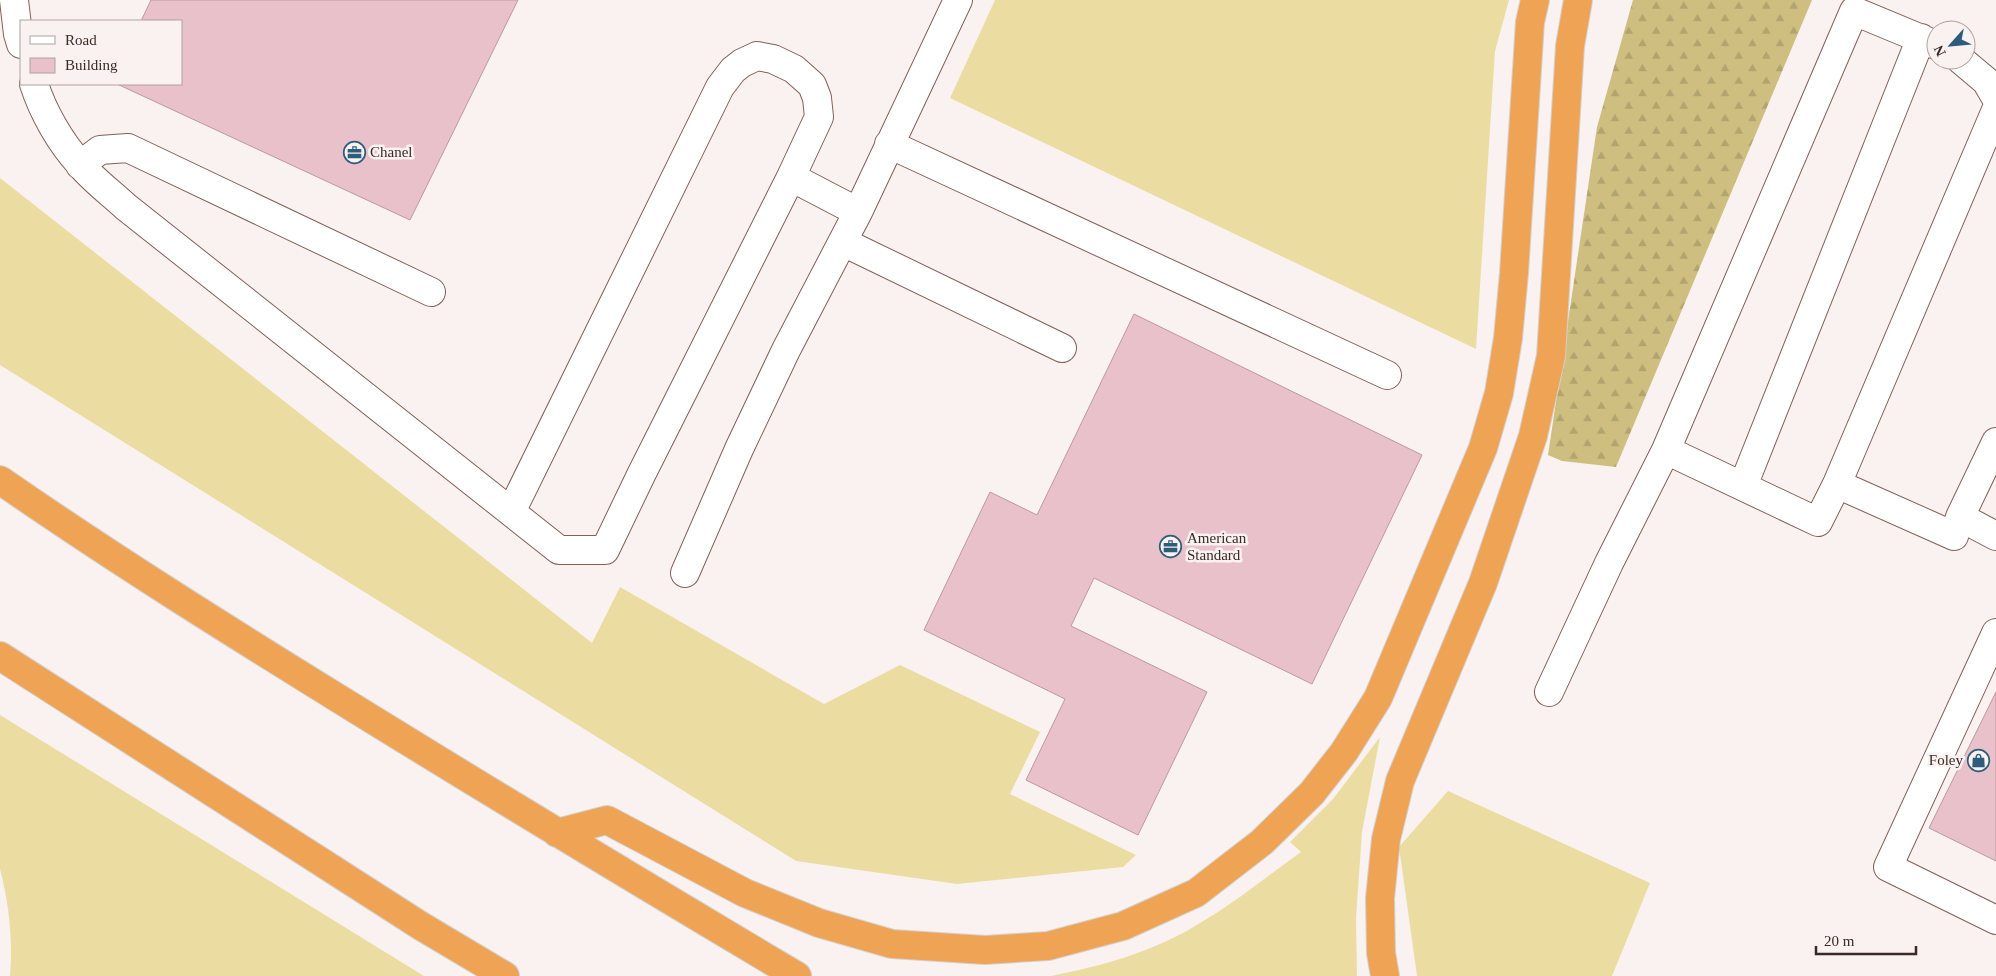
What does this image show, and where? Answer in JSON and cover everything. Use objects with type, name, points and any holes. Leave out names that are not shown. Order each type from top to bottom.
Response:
[{"type":"highway","points":[[557,833],[607,820],[745,893],[818,923],[892,944],[985,950],[1048,946],[1123,926],[1196,893],[1262,842],[1312,793],[1344,752],[1378,698],[1484,448],[1499,393],[1508,338],[1514,274],[1530,22],[1535,0]]},
{"type":"highway","points":[[1385,976],[1380,953],[1380,898],[1386,839],[1400,781],[1483,583],[1533,436],[1551,356],[1570,46],[1578,0]]},
{"type":"highway","points":[[0,480],[92,543],[222,626],[557,833],[797,976]]},
{"type":"highway","points":[[0,656],[421,926],[505,976]]},
{"type":"lane","points":[[14,0],[20,41]]},
{"type":"lane","points":[[685,572],[739,449],[786,350],[858,212],[958,0]]},
{"type":"lane","points":[[1549,692],[1609,563],[1666,450],[1854,11],[1926,41]]},
{"type":"lane","points":[[1743,486],[1926,47]]},
{"type":"lane","points":[[34,85],[38,98],[57,132],[80,165],[126,207],[511,512],[559,550],[605,550],[819,118],[817,98],[812,85],[794,69],[773,58],[757,56],[742,63],[720,87],[511,512]]},
{"type":"lane","points":[[1973,70],[1986,81],[1996,98]]},
{"type":"lane","points":[[1666,450],[1818,522],[1837,484],[1996,110]]},
{"type":"lane","points":[[889,144],[1386,375]]},
{"type":"lane","points":[[80,165],[100,150],[128,148],[432,292]]},
{"type":"lane","points":[[791,177],[858,212]]},
{"type":"lane","points":[[843,242],[1062,348]]},
{"type":"lane","points":[[1837,484],[1954,536],[1960,517],[1996,442]]},
{"type":"lane","points":[[1960,517],[1996,536]]},
{"type":"lane","points":[[1996,633],[1888,868],[1996,920]]},
{"type":"shaded area","points":[[995,0],[1509,0],[1495,51],[1476,349],[950,98]]},
{"type":"shaded area","points":[[0,178],[592,643],[620,587],[824,704],[900,665],[1040,732],[1010,794],[1136,855],[1123,867],[957,884],[796,861],[0,365]]},
{"type":"shaded area","points":[[0,715],[424,976],[10,976],[10,922],[0,869]]},
{"type":"shaded area","points":[[1380,737],[1362,832],[1356,918],[1357,976],[1051,976],[1107,963],[1161,944],[1209,918],[1249,891],[1301,852],[1290,842],[1333,799]]},
{"type":"shaded area","points":[[1448,791],[1650,883],[1612,976],[1417,976],[1399,847]]},
{"type":"green space","points":[[1633,0],[1812,0],[1616,467],[1562,461],[1548,455],[1597,127]]},
{"type":"building","name":"Chanel","points":[[151,0],[518,0],[410,220],[119,85],[182,85],[182,20],[141,20]]},
{"type":"building","name":"American Standard","points":[[1134,314],[1422,455],[1312,684],[1094,578],[1071,626],[1207,692],[1138,835],[1026,780],[1065,699],[924,630],[990,492],[1037,515]]},
{"type":"building","name":"Foley","points":[[1996,692],[1996,861],[1929,828]]},
{"type":"place","name":"Chanel","points":[[354,152]]},
{"type":"place","name":"American Standard","points":[[1171,547]]},
{"type":"place","name":"Foley","points":[[1979,760]]}]
